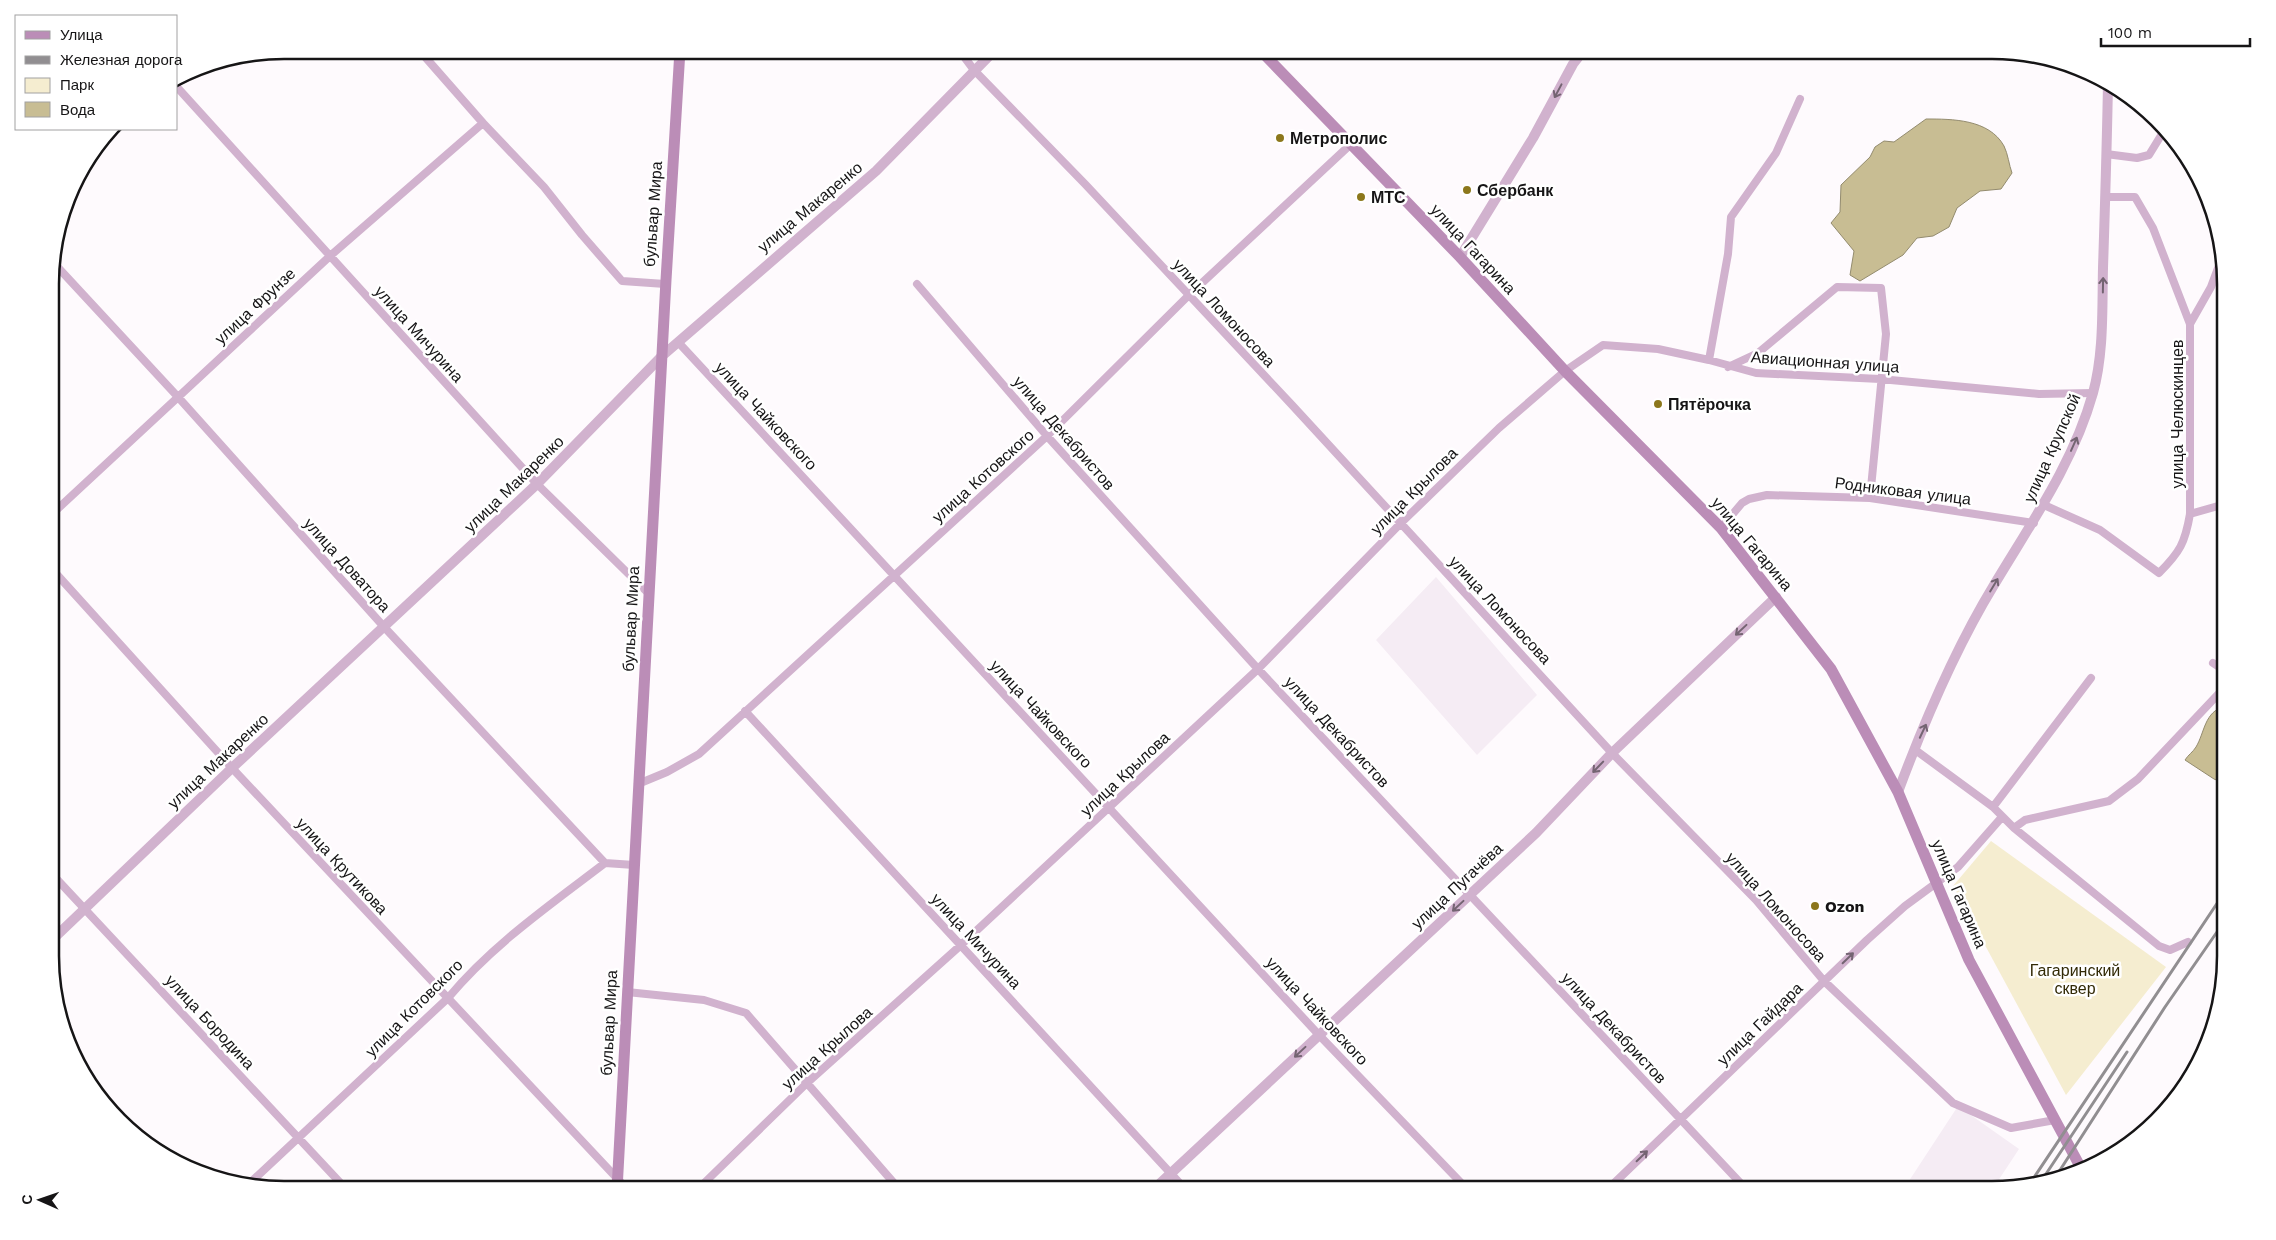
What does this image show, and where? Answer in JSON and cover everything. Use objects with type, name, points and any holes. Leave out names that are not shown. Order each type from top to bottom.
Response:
[{"type":"main road","name":"бульвар Мира","points":[[617,1181],[665,284],[679,59]]},
{"type":"main road","name":"улица Гагарина","points":[[1269,59],[1460,257],[1565,371],[1721,528],[1831,669],[1898,792],[1969,960],[2079,1164]]},
{"type":"street","points":[[427,59],[483,124],[544,187],[622,281],[665,284]]},
{"type":"street","name":"улица Ломоносова","points":[[966,59],[974,70],[1085,184],[1612,753],[1756,900],[1824,981],[1953,1104],[2011,1128],[2055,1120]]},
{"type":"street","name":"улица Макаренко","points":[[59,934],[232,768],[537,484],[662,356],[797,237],[876,171],[986,59]]},
{"type":"street","points":[[1460,257],[1533,138],[1577,59]]},
{"type":"street","name":"улица Мичурина","points":[[178,88],[537,484],[648,593]]},
{"type":"street","name":"улица Крупской","points":[[1898,792],[1914,749],[1957,656],[1993,586],[2044,505],[2086,417],[2093,393],[2102,337],[2108,91]]},
{"type":"street","points":[[1709,360],[1728,254],[1731,217],[1776,153],[1800,99]]},
{"type":"street","name":"улица Фрунзе","points":[[59,508],[330,256],[483,124]]},
{"type":"street","points":[[2106,154],[2137,158],[2149,155],[2162,135]]},
{"type":"street","name":"улица Котовского","points":[[638,784],[667,772],[699,754],[1047,436],[1188,296],[1351,144]]},
{"type":"street","points":[[2105,197],[2135,197],[2153,228],[2190,324]]},
{"type":"street","name":"улица Доватора","points":[[59,269],[178,397],[384,628],[605,863]]},
{"type":"street","name":"улица Челюскинцев","points":[[2044,505],[2100,530],[2159,573],[2176,556],[2187,531],[2190,514],[2190,324],[2211,287],[2217,271]]},
{"type":"street","name":"улица Декабристов","points":[[917,284],[1047,436],[1258,669],[1739,1181]]},
{"type":"street","points":[[1728,366],[1758,353],[1837,287],[1881,288],[1886,334],[1880,379],[1870,498]]},
{"type":"street","name":"улица Чайковского","points":[[678,342],[1319,1035],[1459,1181]]},
{"type":"street","name":"Авиационная улица","points":[[1565,371],[1603,345],[1658,349],[1709,360],[1756,374],[1880,379],[2039,394],[2093,393]]},
{"type":"street","name":"улица Крылова","points":[[706,1181],[807,1083],[961,945],[1258,669],[1400,524],[1499,428],[1565,371]]},
{"type":"street","name":"Родниковая улица","points":[[1721,528],[1742,503],[1758,496],[1870,498],[2034,522]]},
{"type":"street","points":[[2190,514],[2217,506]]},
{"type":"street","name":"улица Крутикова","points":[[59,577],[232,768],[448,998],[614,1181]]},
{"type":"street","name":"улица Пугачёва","points":[[1163,1181],[1536,833],[1612,753],[1776,597]]},
{"type":"street","points":[[2213,662],[2217,665]]},
{"type":"street","points":[[1993,807],[2091,678]]},
{"type":"street","points":[[2014,828],[2025,820],[2109,801],[2138,779],[2217,695]]},
{"type":"street","name":"улица Мичурина","points":[[744,711],[1178,1181]]},
{"type":"street","points":[[1914,749],[1993,807],[2014,828],[2160,946],[2170,950],[2188,942]]},
{"type":"street","name":"улица Гайдара","points":[[1616,1181],[1824,981],[1905,906],[1958,867],[2002,817]]},
{"type":"street","points":[[605,863],[634,865]]},
{"type":"street","name":"улица Котовского","points":[[254,1179],[448,998],[469,972],[527,923],[605,863]]},
{"type":"street","name":"улица Бородина","points":[[59,882],[339,1181]]},
{"type":"street","points":[[627,992],[704,1000],[746,1013],[892,1181]]},
{"type":"shaded area","points":[[1436,577],[1537,695],[1477,755],[1376,640]]},
{"type":"shaded area","points":[[1958,1106],[2019,1149],[1998,1181],[1909,1181]]},
{"type":"green space","name":"Гагаринский сквер","points":[[1991,841],[2166,967],[2066,1095],[1953,886]]},
{"type":"water","points":[[1926,119],[1958,120],[1989,130],[2004,146],[2012,173],[2001,189],[1980,191],[1957,208],[1949,227],[1933,236],[1917,238],[1903,255],[1860,281],[1850,275],[1854,251],[1831,223],[1840,212],[1841,185],[1870,157],[1875,147],[1884,141],[1894,142]]},
{"type":"water","points":[[2217,710],[2217,780],[2185,760],[2196,747],[2206,723]]},
{"type":"railway","points":[[2034,1177],[2217,903]]},
{"type":"railway","points":[[2059,1171],[2165,1007],[2217,932]]},
{"type":"railway","points":[[2045,1175],[2127,1052]]},
{"type":"place","name":"Метрополис","points":[[1280,138]]},
{"type":"place","name":"Сбербанк","points":[[1467,190]]},
{"type":"place","name":"МТС","points":[[1361,197]]},
{"type":"place","name":"Пятёрочка","points":[[1658,404]]},
{"type":"place","name":"Ozon","points":[[1815,906]]}]
